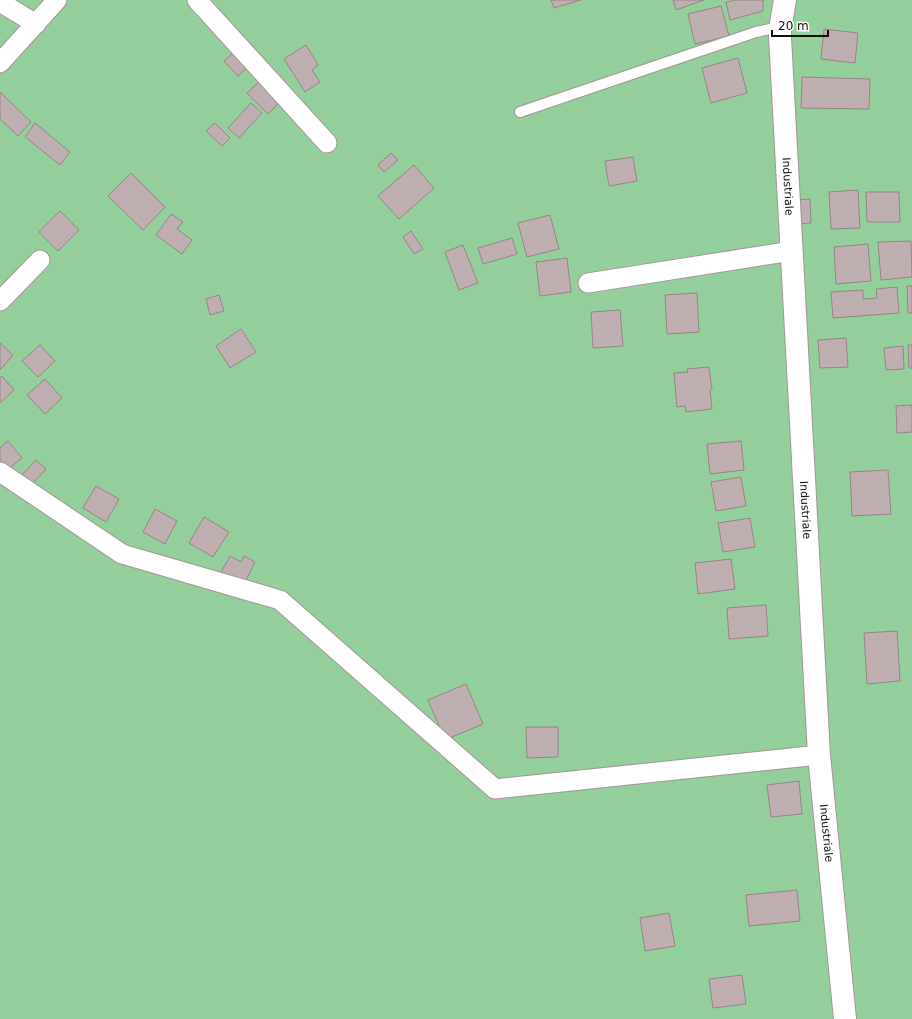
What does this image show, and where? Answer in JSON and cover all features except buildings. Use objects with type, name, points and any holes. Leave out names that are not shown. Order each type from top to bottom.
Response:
[{"type":"street","points":[[0,63],[58,0]]},
{"type":"street","points":[[197,0],[327,143]]},
{"type":"street","name":"Industriale","points":[[785,0],[780,29],[819,755],[844,1019]]},
{"type":"street","points":[[0,2],[36,24]]},
{"type":"street","points":[[588,283],[792,251]]},
{"type":"street","points":[[0,301],[40,260]]},
{"type":"street","points":[[0,472],[122,554],[280,600],[496,789],[819,755]]},
{"type":"lane","points":[[520,112],[756,32],[770,29],[780,29]]},
{"type":"green space","points":[[0,0],[912,0],[912,1019],[0,1019]]}]
